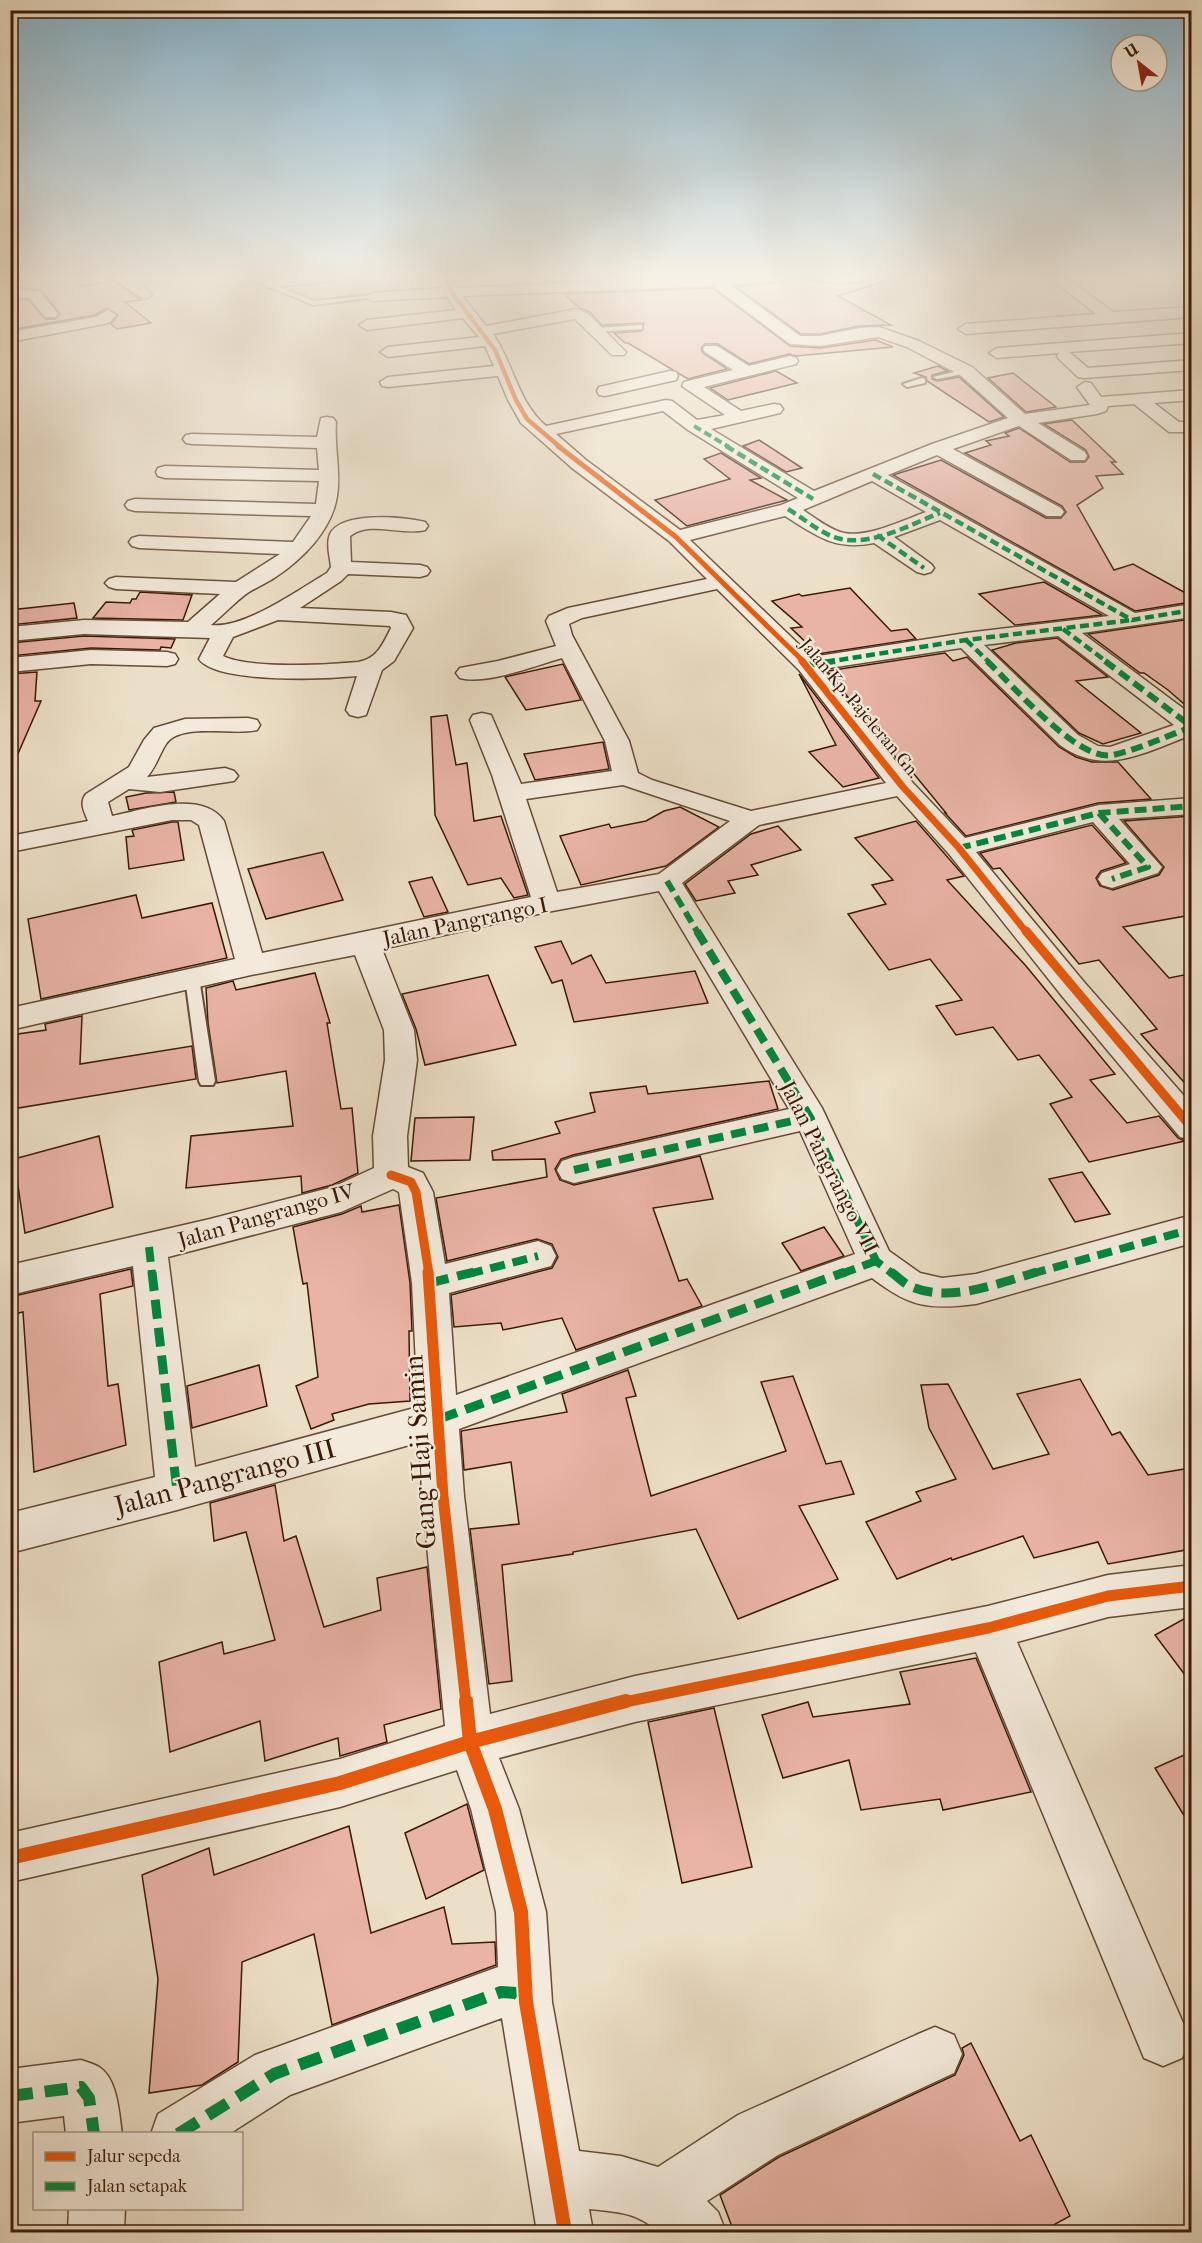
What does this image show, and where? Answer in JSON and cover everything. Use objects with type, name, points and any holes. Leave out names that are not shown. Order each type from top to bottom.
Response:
[{"type":"street","points":[[388,382],[401,381]]},
{"type":"street","name":"Jalan Kp. Pajeleran Gn.","points":[[508,381],[521,411],[542,432],[613,490],[676,537],[807,665],[903,787],[959,848],[1073,989],[1191,1128]]},
{"type":"street","points":[[605,391],[650,381]]},
{"type":"street","points":[[679,381],[733,412],[736,417]]},
{"type":"street","points":[[690,386],[712,381]]},
{"type":"street","points":[[977,381],[1021,420],[1078,456]]},
{"type":"street","points":[[676,537],[788,508],[938,448],[1021,420],[1094,411],[1100,407],[1089,395],[1138,399],[1191,395]]},
{"type":"street","points":[[1138,399],[1175,428],[1191,427]]},
{"type":"street","points":[[542,432],[663,405],[693,426],[813,499]]},
{"type":"street","points":[[693,426],[726,421],[774,409]]},
{"type":"street","points":[[193,629],[240,589],[288,559],[324,510],[328,476],[325,443],[327,422]]},
{"type":"street","points":[[192,439],[325,443]]},
{"type":"street","points":[[938,448],[1054,512]]},
{"type":"street","points":[[165,472],[328,476]]},
{"type":"street","points":[[873,474],[1132,620]]},
{"type":"street","points":[[135,506],[324,510]]},
{"type":"street","points":[[788,508],[841,539],[850,540],[877,535],[940,513]]},
{"type":"street","points":[[342,568],[340,533],[346,528],[364,524],[418,526]]},
{"type":"street","points":[[877,535],[924,568]]},
{"type":"street","points":[[139,542],[296,548]]},
{"type":"street","points":[[10,634],[84,627],[193,629],[224,633],[276,613],[318,589],[342,568],[420,571]]},
{"type":"street","points":[[626,777],[617,741],[561,635],[557,621],[564,617],[721,582]]},
{"type":"street","points":[[116,583],[240,589]]},
{"type":"street","points":[[807,665],[966,640],[1132,620],[1191,610]]},
{"type":"street","points":[[224,633],[210,659],[218,665],[332,673],[372,667],[384,660],[402,628],[398,620],[276,613]]},
{"type":"street","points":[[1064,629],[1191,727]]},
{"type":"street","points":[[966,640],[1069,740],[1083,750],[1100,755],[1112,755],[1191,727]]},
{"type":"street","points":[[468,673],[508,666],[570,649]]},
{"type":"street","points":[[10,665],[91,657],[167,659]]},
{"type":"street","points":[[358,710],[372,667]]},
{"type":"street","points":[[482,720],[510,793],[547,903]]},
{"type":"street","points":[[104,826],[95,807],[95,799],[139,771],[156,740],[170,729],[181,726],[248,725]]},
{"type":"street","points":[[126,780],[133,784],[147,785],[225,776]]},
{"type":"street","points":[[510,793],[626,777],[643,785],[750,819]]},
{"type":"street","name":"Jalan Pangrango I","points":[[10,1019],[251,965],[365,943],[547,903],[668,881],[750,819],[903,787]]},
{"type":"street","points":[[959,848],[1099,813],[1191,806]]},
{"type":"street","points":[[10,844],[172,812],[197,812],[211,820],[251,965]]},
{"type":"street","points":[[1099,813],[1148,865],[1148,868],[1112,879]]},
{"type":"street","name":"Jalan Pangrango VII","points":[[668,881],[810,1117],[876,1260],[910,1286],[942,1293],[976,1290],[1191,1229]]},
{"type":"street","points":[[365,943],[399,1030],[401,1059],[390,1136],[391,1176]]},
{"type":"street","points":[[574,1170],[810,1117]]},
{"type":"street","name":"Jalan Pangrango IV","points":[[10,1280],[341,1198],[391,1176]]},
{"type":"street","name":"Gang Haji Samin","points":[[391,1176],[411,1182],[416,1192],[430,1283],[443,1496],[470,1742],[495,1809],[521,1912],[526,2002],[565,2232]]},
{"type":"street","points":[[149,1247],[177,1491]]},
{"type":"street","points":[[430,1283],[538,1256]]},
{"type":"street","name":"Jalan Pangrango III","points":[[10,1533],[177,1491],[438,1419],[876,1260]]},
{"type":"street","points":[[10,1858],[340,1783],[470,1742],[635,1699],[988,1628],[1108,1596],[1191,1586]]},
{"type":"street","points":[[988,1628],[1162,2039]]},
{"type":"street","points":[[180,2132],[274,2074],[501,1992],[516,1993],[526,2002]]},
{"type":"street","points":[[556,2177],[621,2184],[681,2215],[758,2135],[935,2054]]},
{"type":"street","points":[[10,2096],[81,2087],[89,2098],[94,2132]]},
{"type":"street","points":[[96,2232],[97,2210]]},
{"type":"lane","points":[[907,384],[922,381]]},
{"type":"lane","points":[[192,978],[207,1080]]},
{"type":"building","points":[[738,381],[793,381],[797,383],[728,400],[710,388]]},
{"type":"building","points":[[927,381],[963,381],[1004,417],[989,422]]},
{"type":"building","points":[[991,381],[1023,381],[1056,407],[1026,412]]},
{"type":"building","points":[[1072,420],[1116,462],[1111,462],[1123,474],[1096,476],[1103,488],[1077,505],[1114,570],[1133,564],[1191,596],[1191,602],[1135,611],[893,475],[941,460],[1046,518],[1061,518],[1066,512],[1062,506],[965,453],[991,445],[986,441],[1009,436],[1005,433],[1019,428],[1070,462],[1085,462],[1089,457],[1086,450],[1044,424]]},
{"type":"building","points":[[759,440],[802,468],[786,472],[743,446]]},
{"type":"building","points":[[721,453],[761,478],[750,480],[787,500],[687,526],[655,500],[730,479],[704,459]]},
{"type":"building","points":[[1044,582],[1102,615],[1015,625],[979,594]]},
{"type":"building","points":[[850,588],[891,631],[907,629],[916,639],[818,654],[791,628],[802,627],[772,601],[799,594],[802,596]]},
{"type":"building","points":[[140,592],[192,595],[183,620],[93,618],[106,602],[130,603]]},
{"type":"building","points":[[74,603],[77,618],[10,625],[10,610]]},
{"type":"building","points":[[1191,619],[1191,710],[1168,690],[1144,673],[1140,673],[1088,634]]},
{"type":"building","points":[[84,636],[175,639],[171,648],[161,647],[160,650],[91,648],[10,656],[10,643]]},
{"type":"building","points":[[1057,638],[1108,677],[1076,681],[1141,733],[1103,744],[1079,733],[992,650],[1016,643]]},
{"type":"building","points":[[945,653],[953,661],[967,657],[1059,747],[1076,757],[1092,762],[1118,762],[1151,799],[1098,803],[966,836],[910,769],[906,770],[827,671]]},
{"type":"building","points":[[563,664],[581,700],[526,710],[505,677]]},
{"type":"building","points":[[37,672],[35,701],[41,701],[10,772],[10,674]]},
{"type":"building","points":[[799,674],[879,778],[843,787],[809,752],[836,745]]},
{"type":"building","points":[[447,715],[456,765],[467,763],[474,821],[501,816],[528,895],[514,898],[501,878],[468,885],[435,815],[431,717]]},
{"type":"building","points":[[603,742],[609,769],[535,780],[524,754]]},
{"type":"building","points":[[174,792],[176,802],[129,810],[126,797],[146,793]]},
{"type":"building","points":[[680,807],[719,827],[666,866],[581,885],[560,836],[609,824],[611,828],[646,821],[664,811]]},
{"type":"building","points":[[1191,816],[1191,915],[1123,927],[1169,978],[1184,975],[1191,984],[1191,1090],[1141,1034],[1157,1029],[1099,960],[1079,964],[1000,868],[993,869],[980,853],[1092,825],[1126,863],[1101,871],[1096,878],[1100,886],[1113,890],[1159,875],[1164,867],[1124,821]]},
{"type":"building","points":[[916,821],[964,876],[947,880],[1026,966],[1115,1074],[1090,1080],[1127,1123],[1159,1116],[1178,1138],[1185,1141],[1089,1162],[1050,1104],[1072,1097],[1039,1055],[1018,1060],[993,1027],[956,1035],[936,1006],[962,1000],[930,959],[889,970],[848,914],[886,904],[872,885],[893,880],[855,838]]},
{"type":"building","points":[[178,822],[184,860],[129,869],[126,837],[134,836],[132,830]]},
{"type":"building","points":[[778,826],[801,850],[751,865],[758,875],[728,881],[735,893],[696,901],[685,884],[751,834]]},
{"type":"building","points":[[323,852],[343,900],[266,919],[248,869]]},
{"type":"building","points":[[432,877],[448,912],[424,917],[409,882]]},
{"type":"building","points":[[136,895],[142,918],[212,903],[227,958],[41,999],[28,919]]},
{"type":"building","points":[[561,941],[572,964],[591,955],[606,983],[695,971],[708,1003],[574,1022],[562,980],[552,983],[535,947]]},
{"type":"building","points":[[315,973],[330,1023],[327,1023],[341,1109],[352,1108],[358,1173],[332,1185],[302,1193],[301,1176],[186,1188],[191,1136],[293,1126],[286,1071],[217,1083],[208,1023],[206,988],[233,981],[236,990]]},
{"type":"building","points":[[488,975],[516,1045],[425,1065],[416,1029],[402,994]]},
{"type":"building","points":[[82,1016],[80,1064],[192,1046],[196,1079],[12,1109],[18,1034],[46,1030],[45,1024]]},
{"type":"building","points":[[769,1081],[778,1109],[573,1155],[561,1159],[555,1169],[560,1180],[574,1185],[700,1156],[713,1199],[653,1208],[679,1281],[687,1279],[702,1306],[576,1350],[562,1318],[503,1330],[501,1323],[454,1327],[451,1295],[552,1268],[558,1257],[552,1244],[537,1239],[447,1261],[436,1198],[547,1177],[545,1159],[493,1160],[492,1151],[560,1133],[555,1122],[595,1112],[590,1093],[646,1086],[648,1094]]},
{"type":"building","points":[[474,1117],[470,1160],[411,1161],[415,1118]]},
{"type":"building","points":[[99,1136],[113,1207],[25,1233],[14,1159]]},
{"type":"building","points":[[1082,1172],[1110,1214],[1075,1222],[1049,1179]]},
{"type":"building","points":[[399,1205],[410,1283],[412,1331],[409,1331],[410,1401],[369,1404],[332,1414],[334,1420],[311,1429],[296,1386],[318,1377],[307,1283],[303,1284],[293,1227],[342,1214],[361,1206],[362,1212]]},
{"type":"building","points":[[824,1227],[844,1256],[801,1271],[782,1243]]},
{"type":"building","points":[[131,1269],[133,1286],[100,1294],[108,1386],[118,1384],[126,1445],[34,1472],[23,1312],[10,1315],[10,1297]]},
{"type":"building","points":[[259,1365],[267,1406],[192,1428],[187,1386]]},
{"type":"building","points":[[628,1370],[636,1396],[626,1398],[651,1496],[786,1451],[761,1382],[793,1376],[826,1464],[841,1461],[854,1494],[799,1506],[838,1579],[738,1619],[696,1529],[573,1552],[573,1554],[502,1565],[512,1681],[489,1684],[470,1529],[519,1524],[511,1462],[464,1470],[461,1431],[567,1412],[562,1394]]},
{"type":"building","points":[[1080,1379],[1112,1435],[1120,1432],[1148,1475],[1191,1468],[1191,1549],[1108,1564],[1098,1542],[1034,1558],[1023,1536],[952,1560],[951,1558],[897,1579],[866,1522],[921,1501],[916,1492],[956,1479],[929,1428],[921,1385],[948,1384],[993,1469],[1049,1454],[1017,1394]]},
{"type":"building","points":[[275,1485],[284,1541],[296,1536],[324,1627],[381,1610],[377,1578],[427,1567],[441,1709],[384,1725],[387,1742],[340,1756],[338,1738],[265,1761],[260,1721],[170,1752],[159,1662],[222,1642],[224,1654],[275,1640],[246,1532],[214,1541],[210,1503]]},
{"type":"building","points":[[1191,1615],[1191,1683],[1155,1635]]},
{"type":"building","points":[[976,1658],[1031,1792],[943,1810],[940,1799],[861,1810],[849,1760],[783,1778],[762,1715],[808,1702],[813,1717],[910,1704],[900,1672]]},
{"type":"building","points":[[714,1708],[752,1867],[682,1883],[648,1722]]},
{"type":"building","points":[[1191,1752],[1191,1827],[1155,1768]]},
{"type":"building","points":[[467,1804],[484,1870],[426,1899],[405,1833]]},
{"type":"building","points":[[349,1826],[371,1933],[444,1907],[452,1944],[495,1942],[496,1965],[332,2025],[314,1934],[242,1962],[238,2062],[202,2085],[149,2093],[158,1979],[142,1875],[209,1848],[214,1875]]},
{"type":"building","points":[[971,2043],[1020,2141],[1031,2135],[1070,2216],[1041,2232],[734,2232],[720,2195],[779,2157],[955,2075],[964,2055],[962,2048]]},
{"type":"marked path","points":[[694,426],[813,499]]},
{"type":"marked path","points":[[873,474],[1132,620],[1192,610]]},
{"type":"marked path","points":[[788,509],[827,533],[841,539],[852,540],[878,536],[940,513]]},
{"type":"marked path","points":[[877,535],[924,568]]},
{"type":"marked path","points":[[807,665],[966,640],[1132,620]]},
{"type":"marked path","points":[[1063,629],[1192,727]]},
{"type":"marked path","points":[[966,640],[1069,740],[1089,752],[1112,755],[1192,727]]},
{"type":"marked path","points":[[959,848],[1099,813],[1192,806]]},
{"type":"marked path","points":[[1099,813],[1148,867],[1112,879]]},
{"type":"marked path","points":[[667,881],[810,1117],[876,1261],[910,1286],[942,1293],[976,1289],[1192,1229]]},
{"type":"marked path","points":[[574,1170],[810,1117]]},
{"type":"marked path","points":[[149,1247],[177,1491]]},
{"type":"marked path","points":[[430,1283],[538,1256]]},
{"type":"marked path","points":[[439,1419],[876,1261]]},
{"type":"marked path","points":[[181,2132],[274,2074],[501,1992],[516,1993],[526,2002]]},
{"type":"marked path","points":[[10,2096],[81,2087],[89,2098],[94,2132]]},
{"type":"cycle path","points":[[508,381],[527,419],[579,464],[676,537],[807,665],[903,787],[959,848],[1073,989],[1192,1128]]},
{"type":"cycle path","points":[[391,1175],[411,1182],[416,1192],[430,1283],[443,1496],[470,1742],[495,1809],[521,1912],[526,2002],[565,2232]]},
{"type":"cycle path","points":[[10,1858],[340,1783],[470,1742],[635,1699],[988,1628],[1108,1596],[1192,1586]]}]
